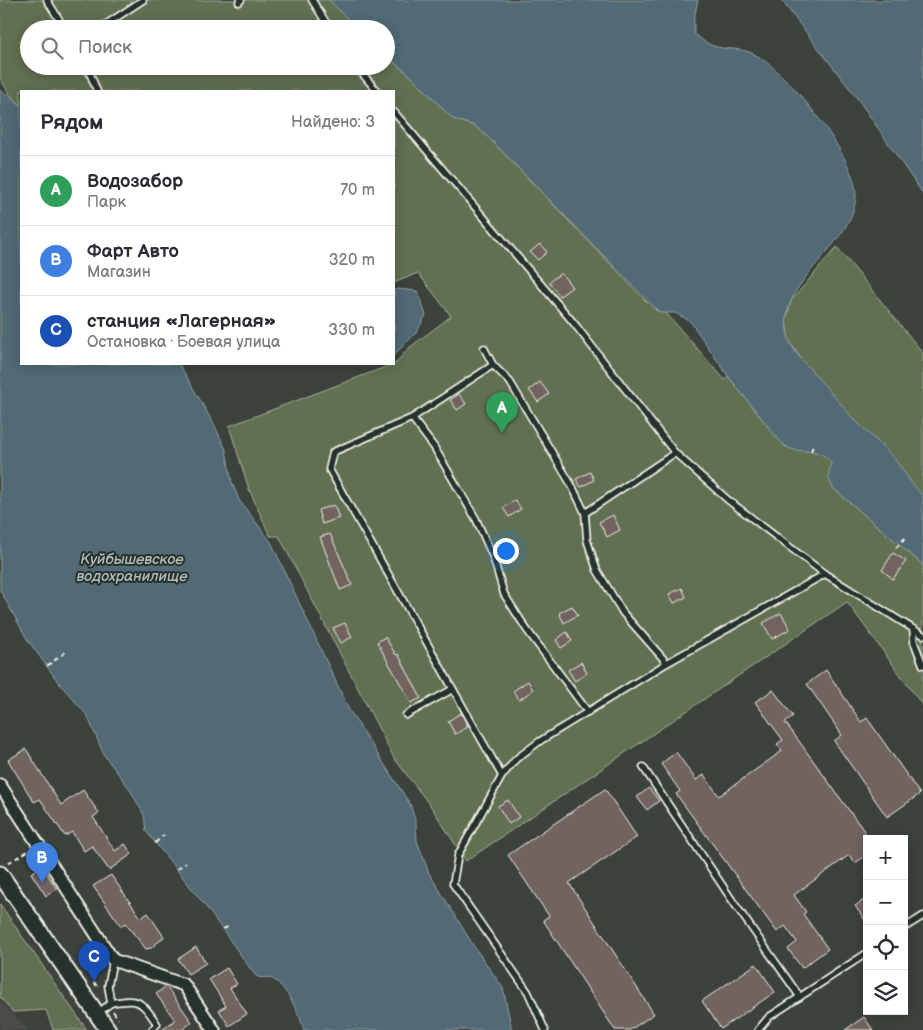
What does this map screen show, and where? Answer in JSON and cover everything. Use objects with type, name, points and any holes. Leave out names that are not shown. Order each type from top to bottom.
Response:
[{"type":"main road","points":[[4,869],[108,1030]]},
{"type":"street","points":[[0,785],[113,960],[184,985],[214,1030]]},
{"type":"lane","points":[[47,0],[59,20]]},
{"type":"lane","points":[[113,20],[143,0]]},
{"type":"lane","points":[[312,0],[324,20]]},
{"type":"lane","points":[[91,75],[98,90]]},
{"type":"lane","points":[[364,75],[376,90]]},
{"type":"lane","points":[[395,113],[573,322],[675,453],[728,500],[825,574],[923,635]]},
{"type":"lane","points":[[484,348],[493,365],[515,390],[585,512],[587,540],[597,570],[623,613],[667,662]]},
{"type":"lane","points":[[493,365],[412,418],[333,452],[329,469],[502,776]]},
{"type":"lane","points":[[412,418],[434,447],[476,519],[493,557],[504,594],[527,630],[588,712]]},
{"type":"lane","points":[[585,512],[675,453]]},
{"type":"lane","points":[[545,1030],[528,992],[453,884],[458,855],[502,776],[516,759],[667,662],[825,574]]},
{"type":"lane","points":[[913,629],[914,642],[923,665]]},
{"type":"lane","points":[[406,714],[453,689]]},
{"type":"lane","points":[[643,767],[734,903],[800,997]]},
{"type":"lane","points":[[908,925],[923,916]]},
{"type":"lane","points":[[758,1030],[769,1017],[863,956]]},
{"type":"lane","points":[[111,1003],[108,986],[113,960]]},
{"type":"lane","points":[[97,1013],[111,1003],[134,999],[145,1006],[157,1024],[152,1030]]},
{"type":"path","points":[[811,451],[813,446]]},
{"type":"path","points":[[896,548],[905,538]]},
{"type":"path","points":[[47,666],[66,651]]},
{"type":"path","points":[[155,843],[164,836]]},
{"type":"path","points":[[4,869],[38,844]]},
{"type":"path","points":[[177,869],[186,863]]},
{"type":"path","points":[[223,929],[228,927]]},
{"type":"shaded area","points":[[0,1000],[28,1030],[0,1030]]},
{"type":"green space","points":[[0,0],[329,0],[349,20],[20,20],[20,75],[395,75],[395,63],[411,76],[453,119],[475,126],[489,138],[647,302],[657,311],[666,313],[725,380],[728,376],[786,447],[820,453],[829,459],[833,488],[923,565],[923,706],[847,602],[466,861],[432,808],[394,758],[279,536],[270,536],[249,489],[229,426],[395,365],[409,348],[451,316],[418,273],[395,283],[395,90],[20,90],[20,104],[10,95],[0,78]]},
{"type":"green space","points":[[837,247],[923,353],[923,498],[888,452],[852,418],[804,363],[789,341],[786,321],[791,301]]},
{"type":"green space","points":[[0,904],[87,1030],[53,1030],[46,1010],[13,1012],[0,997]]},
{"type":"water","points":[[329,0],[698,0],[694,18],[694,33],[711,45],[756,55],[786,80],[803,98],[834,140],[846,161],[854,181],[856,197],[851,216],[841,233],[801,283],[791,300],[787,319],[789,339],[802,360],[853,418],[891,455],[922,495],[923,565],[833,488],[828,477],[831,463],[827,458],[818,453],[791,449],[778,439],[728,376],[690,321],[675,313],[662,313],[657,310],[489,138],[475,126],[453,119],[411,76],[395,63],[395,20],[349,20]]},
{"type":"water","points":[[781,0],[923,0],[923,194],[860,102]]},
{"type":"water","name":"Куйбышевское водохранилище","points":[[0,90],[20,104],[20,365],[180,365],[214,424],[226,450],[232,483],[239,500],[271,542],[349,710],[410,804],[416,823],[417,841],[429,873],[473,945],[503,988],[512,1030],[304,1030],[296,1009],[286,992],[270,978],[255,975],[204,904],[146,831],[144,815],[129,788],[104,755],[87,715],[59,683],[27,639],[0,590]]},
{"type":"water","points":[[395,290],[417,291],[426,315],[416,333],[395,354]]},
{"type":"building","points":[[540,244],[547,252],[538,260],[530,252]]},
{"type":"building","points":[[561,273],[572,287],[560,296],[549,282]]},
{"type":"building","points":[[540,382],[549,394],[538,402],[529,390]]},
{"type":"building","points":[[459,394],[466,404],[457,410],[450,400]]},
{"type":"building","points":[[590,472],[594,480],[581,487],[576,479]]},
{"type":"building","points":[[515,500],[521,509],[509,517],[503,508]]},
{"type":"building","points":[[334,505],[339,518],[322,524],[318,510]]},
{"type":"building","points":[[613,515],[620,530],[607,537],[599,522]]},
{"type":"building","points":[[330,534],[352,585],[340,590],[320,537]]},
{"type":"building","points":[[893,553],[906,561],[893,579],[882,570]]},
{"type":"building","points":[[682,588],[686,597],[674,603],[669,594]]},
{"type":"building","points":[[572,606],[578,615],[564,623],[559,613]]},
{"type":"building","points":[[781,613],[790,629],[772,639],[763,623]]},
{"type":"building","points":[[345,623],[352,637],[341,643],[333,628]]},
{"type":"building","points":[[567,632],[572,641],[561,648],[556,640]]},
{"type":"building","points":[[385,637],[396,655],[398,654],[421,698],[411,703],[377,642]]},
{"type":"building","points":[[581,662],[587,673],[575,681],[568,670]]},
{"type":"building","points":[[826,670],[861,722],[867,718],[920,794],[887,817],[834,741],[842,735],[807,684]]},
{"type":"building","points":[[528,681],[533,690],[519,700],[513,691]]},
{"type":"building","points":[[773,690],[793,716],[785,722],[867,835],[863,835],[863,858],[855,863],[849,855],[794,895],[806,912],[803,914],[828,949],[802,968],[788,949],[797,942],[785,926],[777,932],[676,794],[680,791],[661,764],[676,752],[696,780],[704,775],[719,796],[782,751],[777,744],[783,740],[755,702]]},
{"type":"building","points":[[461,713],[468,727],[455,734],[448,721]]},
{"type":"building","points":[[26,749],[61,805],[83,790],[99,813],[93,817],[115,851],[125,844],[132,854],[109,870],[92,846],[84,851],[72,832],[65,836],[40,799],[34,802],[8,760]]},
{"type":"building","points":[[649,788],[659,801],[647,810],[637,797]]},
{"type":"building","points":[[605,789],[637,837],[569,883],[654,1014],[630,1030],[615,1030],[543,920],[549,916],[508,855]]},
{"type":"building","points":[[508,800],[519,817],[509,824],[498,806]]},
{"type":"building","points":[[42,866],[57,889],[46,896],[31,873]]},
{"type":"building","points":[[111,875],[141,918],[148,913],[164,937],[151,948],[146,949],[125,923],[121,926],[93,886]]},
{"type":"building","points":[[863,901],[863,917],[855,906]]},
{"type":"building","points":[[196,947],[206,963],[188,974],[178,959]]},
{"type":"building","points":[[756,964],[775,992],[721,1029],[702,1001]]},
{"type":"building","points":[[227,968],[237,984],[230,988],[247,1014],[229,1026],[219,1010],[226,1006],[209,979]]},
{"type":"building","points":[[166,986],[192,1022],[182,1030],[162,1030],[175,1020],[156,994]]},
{"type":"building","points":[[864,1017],[873,1030],[845,1030]]},
{"type":"place","name":"Водозабор","points":[[502,433]]},
{"type":"place","name":"Фарт Авто","points":[[42,883]]},
{"type":"place","name":"станция «Лагерная»","points":[[94,982]]}]
